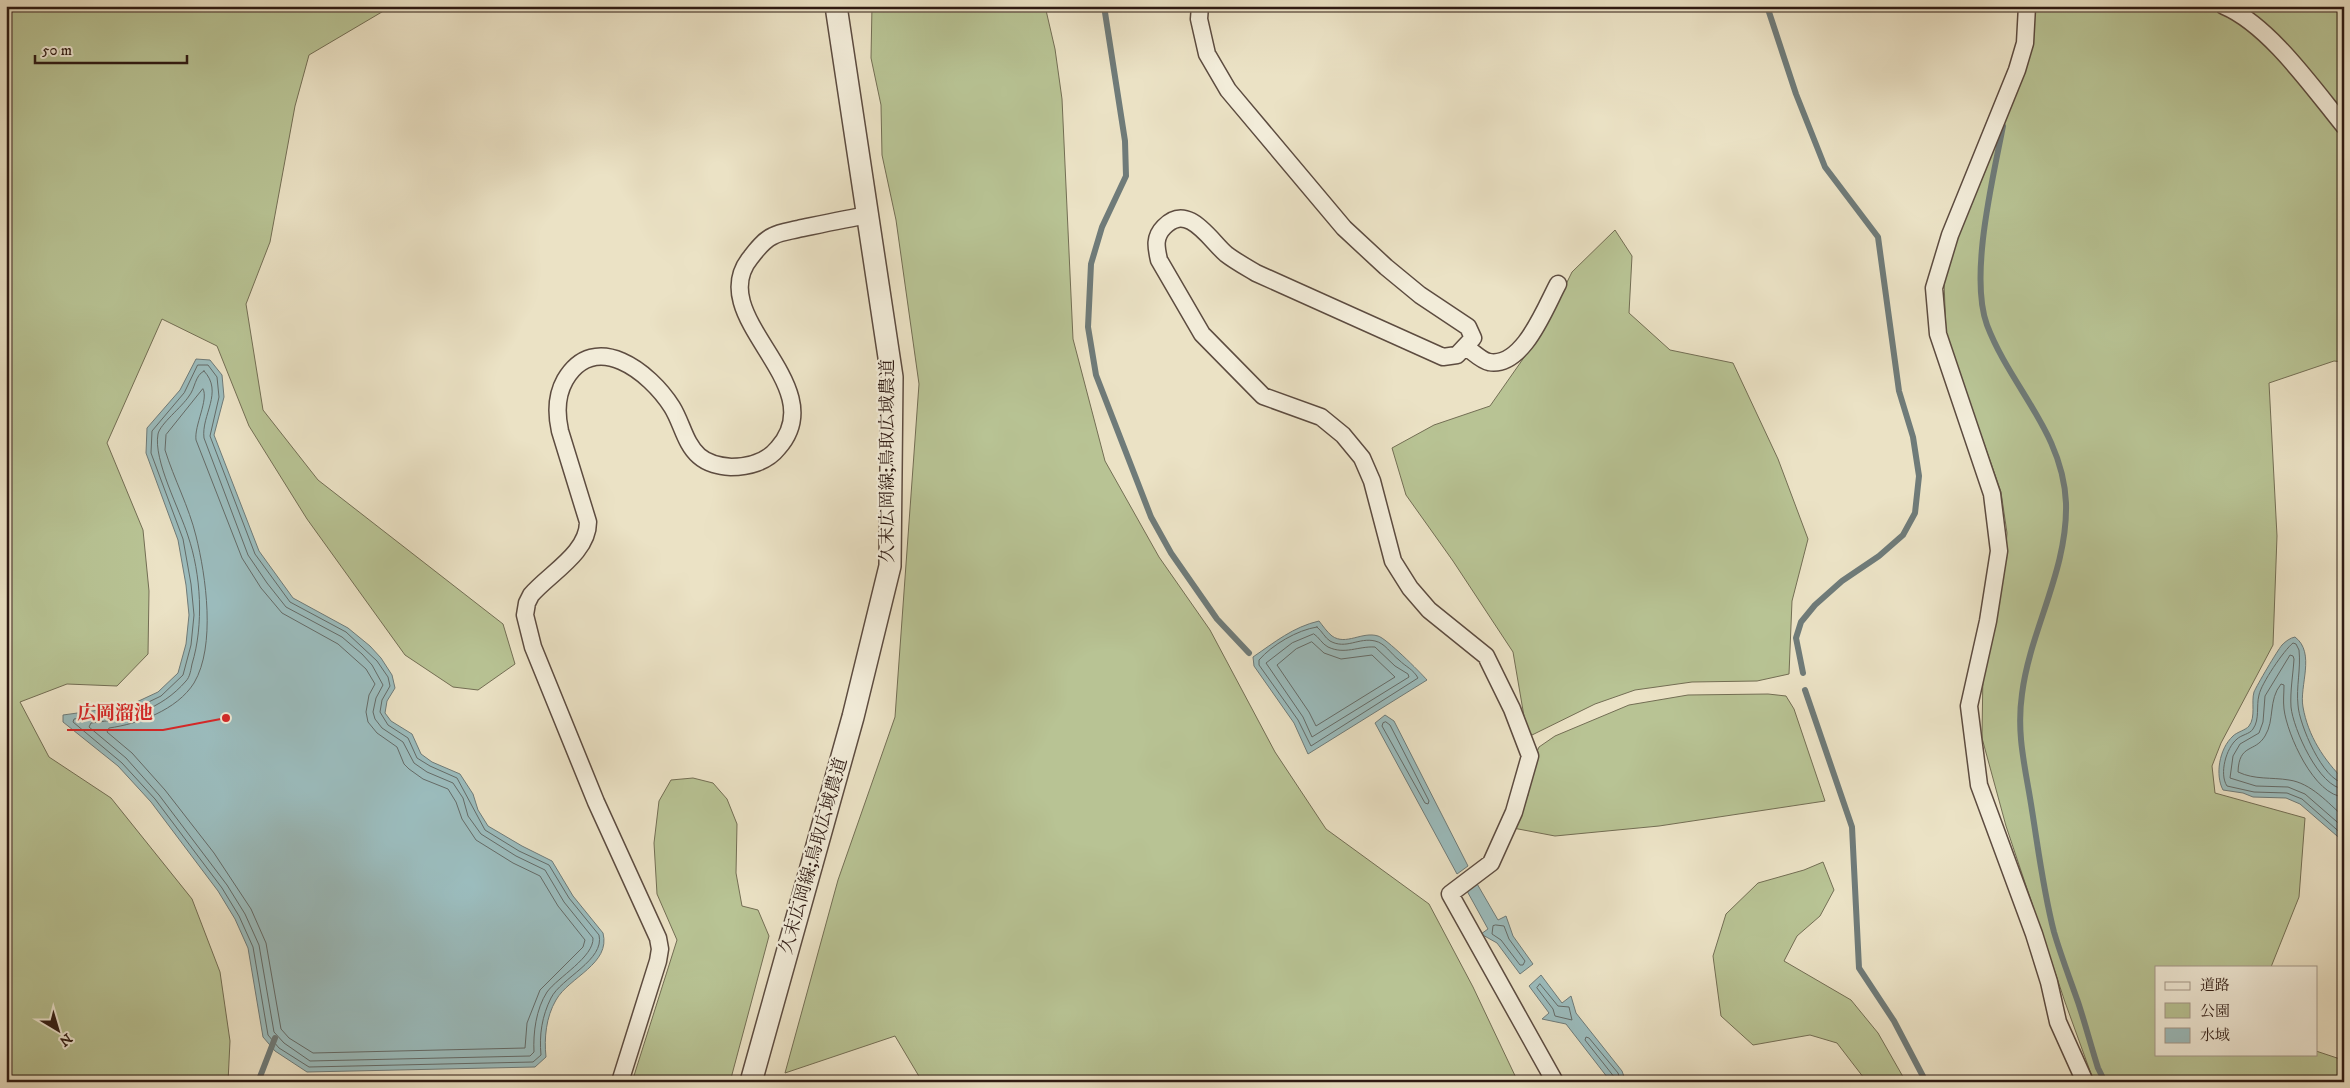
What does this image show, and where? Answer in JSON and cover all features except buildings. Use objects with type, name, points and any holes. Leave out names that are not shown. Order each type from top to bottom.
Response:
[{"type":"street","name":"久末広岡線;鳥取広域農道","points":[[752,1082],[853,717],[890,566],[892,377],[836,6]]},
{"type":"street","points":[[1200,6],[1199,19],[1207,54],[1228,90],[1344,228],[1413,290],[1468,327],[1473,338],[1457,355],[1443,357],[1256,273],[1227,255],[1195,222],[1185,219],[1176,220],[1167,224],[1157,234],[1156,248],[1159,260],[1202,334],[1263,396],[1321,417],[1343,435],[1362,458],[1372,481],[1393,560],[1410,588],[1429,610],[1486,656],[1512,709],[1530,756],[1514,812],[1491,864],[1450,894],[1555,1082]]},
{"type":"street","points":[[2027,6],[2025,43],[2017,70],[1950,234],[1934,288],[1938,334],[1992,494],[1999,552],[1988,621],[1969,706],[1979,785],[2034,934],[2049,982],[2058,1022],[2085,1082]]},
{"type":"street","points":[[2224,6],[2240,13],[2262,31],[2344,126]]},
{"type":"street","points":[[620,1082],[658,961],[660,949],[658,938],[596,802],[533,648],[525,615],[527,603],[531,595],[575,552],[588,532],[588,522],[558,424],[557,404],[560,391],[572,371],[581,362],[593,357],[615,358],[644,375],[660,391],[673,408],[690,445],[706,461],[715,465],[739,467],[764,460],[776,451],[790,431],[792,402],[780,375],[742,306],[738,287],[741,275],[747,262],[773,236],[868,215]]},
{"type":"street","points":[[1466,347],[1488,362],[1503,362],[1519,352],[1558,284]]},
{"type":"green space","points":[[6,6],[392,6],[309,55],[295,106],[270,242],[246,304],[263,410],[318,480],[503,624],[515,664],[478,690],[453,687],[405,655],[307,519],[249,426],[217,346],[162,319],[107,443],[143,530],[149,591],[148,654],[117,686],[67,684],[20,702],[49,757],[111,798],[192,899],[220,972],[230,1041],[228,1082],[6,1082]]},
{"type":"green space","points":[[872,6],[1045,6],[1055,49],[1062,99],[1073,339],[1105,461],[1159,557],[1210,630],[1275,752],[1326,829],[1429,904],[1473,987],[1518,1082],[920,1082],[920,1078],[895,1036],[785,1073],[838,880],[895,717],[919,384],[896,220],[882,155],[881,105],[871,58]]},
{"type":"green space","points":[[2033,6],[2209,6],[2215,8],[2251,29],[2287,67],[2344,136],[2344,362],[2334,361],[2269,383],[2277,536],[2273,645],[2221,743],[2212,766],[2215,793],[2305,818],[2299,897],[2271,966],[2155,966],[2155,1056],[2318,1056],[2318,1052],[2340,1059],[2344,1068],[2344,1082],[2094,1082],[2006,826],[1982,738],[1983,668],[2005,560],[2007,533],[2001,492],[1946,335],[1944,281]]},
{"type":"green space","points":[[2238,6],[2344,6],[2344,118]]},
{"type":"green space","points":[[1615,230],[1632,256],[1629,313],[1670,350],[1733,363],[1778,459],[1808,539],[1792,601],[1789,674],[1757,681],[1692,682],[1635,690],[1595,704],[1532,735],[1526,728],[1513,652],[1453,561],[1406,495],[1392,448],[1434,425],[1490,406],[1544,329],[1572,272]]},
{"type":"green space","points":[[1768,694],[1786,696],[1794,709],[1825,801],[1659,826],[1555,836],[1513,828],[1528,795],[1533,761],[1539,747],[1555,736],[1629,705],[1688,695]]},
{"type":"green space","points":[[693,778],[713,783],[727,799],[737,824],[736,873],[742,906],[758,910],[769,936],[730,1082],[632,1082],[677,940],[657,894],[654,843],[659,801],[671,780]]},
{"type":"green space","points":[[1823,862],[1834,890],[1820,916],[1797,936],[1784,961],[1851,1000],[1878,1033],[1906,1082],[1867,1082],[1837,1043],[1810,1035],[1753,1045],[1721,1016],[1713,956],[1726,914],[1758,883],[1804,870]]},
{"type":"water","points":[[196,359],[210,360],[222,375],[224,397],[214,435],[259,551],[293,598],[348,628],[381,658],[392,675],[395,688],[387,701],[385,713],[391,721],[412,734],[421,754],[432,762],[460,774],[473,794],[478,810],[488,826],[552,861],[573,896],[603,933],[604,944],[595,962],[570,984],[556,1000],[546,1028],[546,1057],[535,1067],[307,1072],[275,1051],[263,1037],[248,948],[235,919],[218,891],[151,802],[118,766],[63,722],[63,715],[128,706],[158,692],[178,673],[186,644],[189,615],[186,585],[178,540],[146,453],[147,428],[180,390]]},
{"type":"water","points":[[1319,621],[1337,639],[1343,640],[1366,635],[1382,638],[1427,680],[1308,754],[1294,723],[1254,666],[1253,657],[1292,631]]},
{"type":"water","points":[[2295,637],[2305,652],[2306,661],[2302,699],[2305,718],[2318,747],[2344,780],[2344,842],[2300,804],[2286,798],[2253,797],[2243,793],[2223,790],[2219,777],[2220,762],[2228,741],[2237,733],[2246,729],[2251,722],[2253,696],[2256,688],[2282,645]]},
{"type":"water","points":[[1385,715],[1394,721],[1468,866],[1457,874],[1375,723]]},
{"type":"water","points":[[1476,882],[1498,920],[1506,916],[1513,936],[1533,964],[1520,974],[1497,943],[1481,934],[1488,929],[1467,891]]},
{"type":"water","points":[[1541,975],[1562,1003],[1571,996],[1576,1013],[1622,1071],[1626,1082],[1611,1082],[1566,1024],[1542,1019],[1549,1013],[1529,986]]},
{"type":"waterway","points":[[1104,6],[1125,141],[1126,176],[1102,227],[1091,264],[1088,327],[1096,375],[1151,517],[1171,553],[1217,619],[1249,653]]},
{"type":"waterway","points":[[1767,6],[1796,94],[1825,167],[1878,237],[1899,391],[1913,437],[1919,476],[1915,513],[1903,535],[1879,556],[1842,581],[1815,605],[1801,622],[1796,638],[1803,673]]},
{"type":"waterway","points":[[2003,126],[1985,227],[1980,281],[1982,305],[1987,325],[1997,348],[2046,432],[2056,454],[2063,478],[2066,503],[2065,528],[2061,552],[2026,670],[2020,719],[2021,743],[2043,880],[2054,932],[2081,1010],[2098,1068],[2105,1082]]},
{"type":"waterway","points":[[1805,690],[1852,827],[1859,968],[1894,1021],[1926,1082]]},
{"type":"waterway","points":[[258,1082],[275,1038]]},
{"type":"place","name":"広岡溜池","points":[[226,718]]}]
